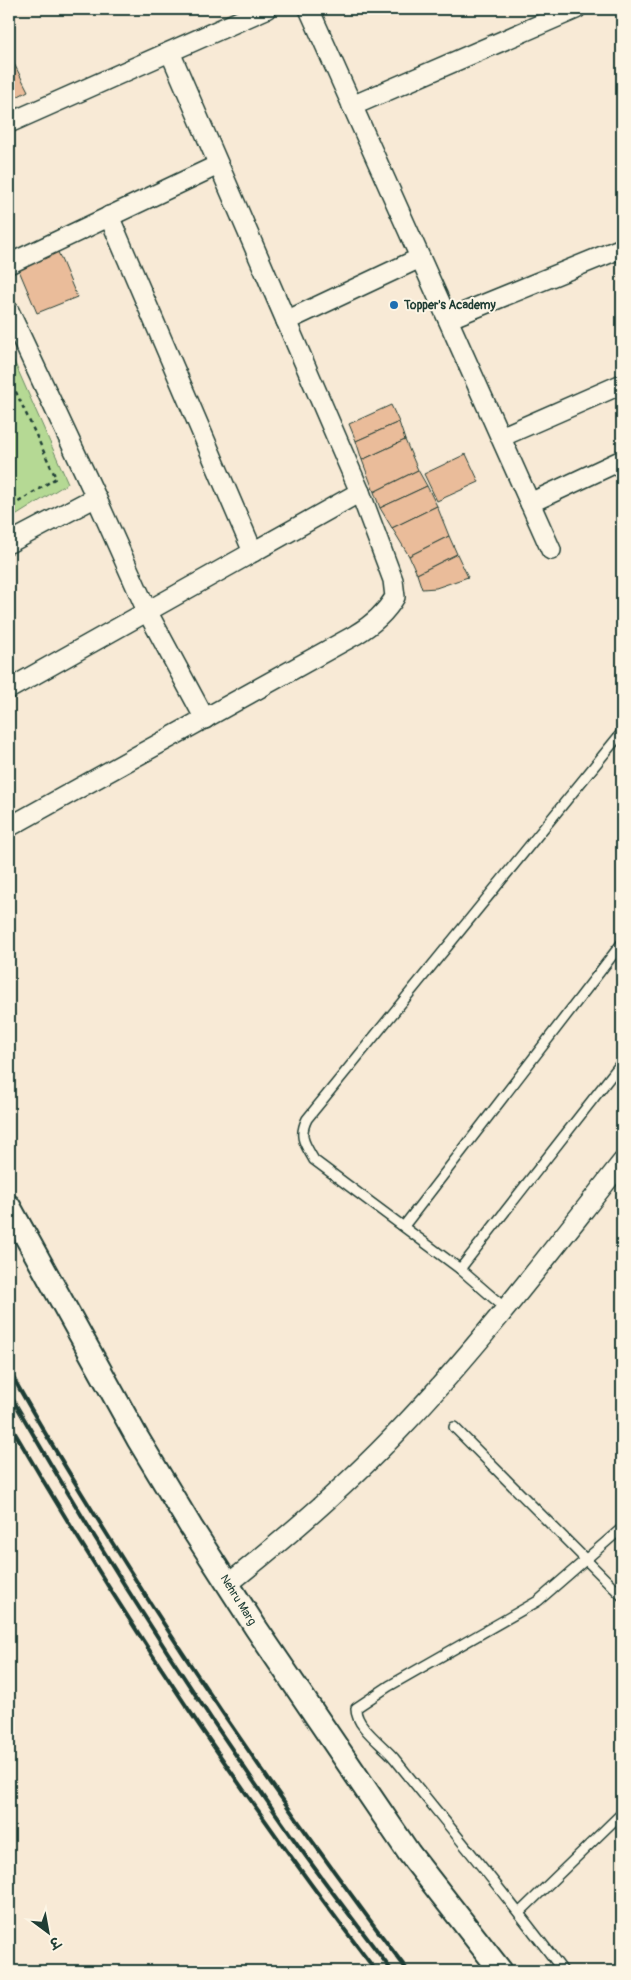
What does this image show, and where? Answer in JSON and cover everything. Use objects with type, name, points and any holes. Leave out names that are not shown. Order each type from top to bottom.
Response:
[{"type":"street","points":[[9,123],[266,9]]},
{"type":"street","points":[[308,9],[551,550]]},
{"type":"street","points":[[352,106],[576,9]]},
{"type":"street","points":[[9,827],[355,635],[387,611],[396,597],[393,580],[360,492],[170,52]]},
{"type":"street","points":[[9,264],[218,165]]},
{"type":"street","points":[[109,216],[253,552]]},
{"type":"street","points":[[448,319],[622,248]]},
{"type":"street","points":[[286,321],[420,258]]},
{"type":"street","points":[[9,311],[147,611],[204,719]]},
{"type":"street","points":[[501,437],[622,384]]},
{"type":"street","points":[[530,503],[622,460]]},
{"type":"street","points":[[9,689],[360,492]]},
{"type":"street","points":[[9,543],[96,497]]},
{"type":"street","points":[[228,1584],[303,1522],[406,1424],[506,1308],[622,1162]]},
{"type":"street","name":"Nehru Marg","points":[[9,1206],[138,1439],[256,1628],[409,1853],[502,1971]]},
{"type":"lane","points":[[506,1308],[460,1269],[314,1160],[302,1137],[303,1127],[307,1119],[622,732]]},
{"type":"lane","points":[[404,1226],[622,943]]},
{"type":"lane","points":[[460,1269],[622,1062]]},
{"type":"lane","points":[[454,1427],[622,1596]]},
{"type":"lane","points":[[562,1971],[519,1913],[391,1754],[363,1726],[356,1715],[356,1708],[389,1686],[538,1601],[622,1528]]},
{"type":"lane","points":[[519,1913],[622,1813]]},
{"type":"path","points":[[9,377],[56,478],[9,508]]},
{"type":"path","points":[[9,396],[16,392]]},
{"type":"green space","points":[[9,350],[68,483],[9,520]]},
{"type":"building","points":[[9,54],[28,91],[9,101]]},
{"type":"building","points":[[58,252],[77,297],[37,313],[18,268]]},
{"type":"building","points":[[391,405],[399,422],[356,441],[349,424]]},
{"type":"building","points":[[399,422],[405,440],[362,460],[356,441]]},
{"type":"building","points":[[405,440],[418,470],[374,492],[362,460]]},
{"type":"building","points":[[466,454],[479,482],[437,501],[424,474]]},
{"type":"building","points":[[418,470],[427,486],[380,508],[374,492]]},
{"type":"building","points":[[427,486],[437,506],[392,528],[380,508]]},
{"type":"building","points":[[437,506],[449,536],[409,556],[392,528]]},
{"type":"building","points":[[449,536],[457,554],[417,574],[409,556]]},
{"type":"building","points":[[457,554],[468,577],[436,588],[422,589],[417,574]]},
{"type":"railway","points":[[9,1370],[71,1476],[180,1650],[291,1812],[408,1971]]},
{"type":"railway","points":[[9,1393],[111,1564],[183,1676],[295,1841],[392,1971]]},
{"type":"railway","points":[[9,1423],[94,1564],[184,1703],[230,1771],[376,1971]]},
{"type":"place","name":"Topper's Academy","points":[[394,305]]}]
